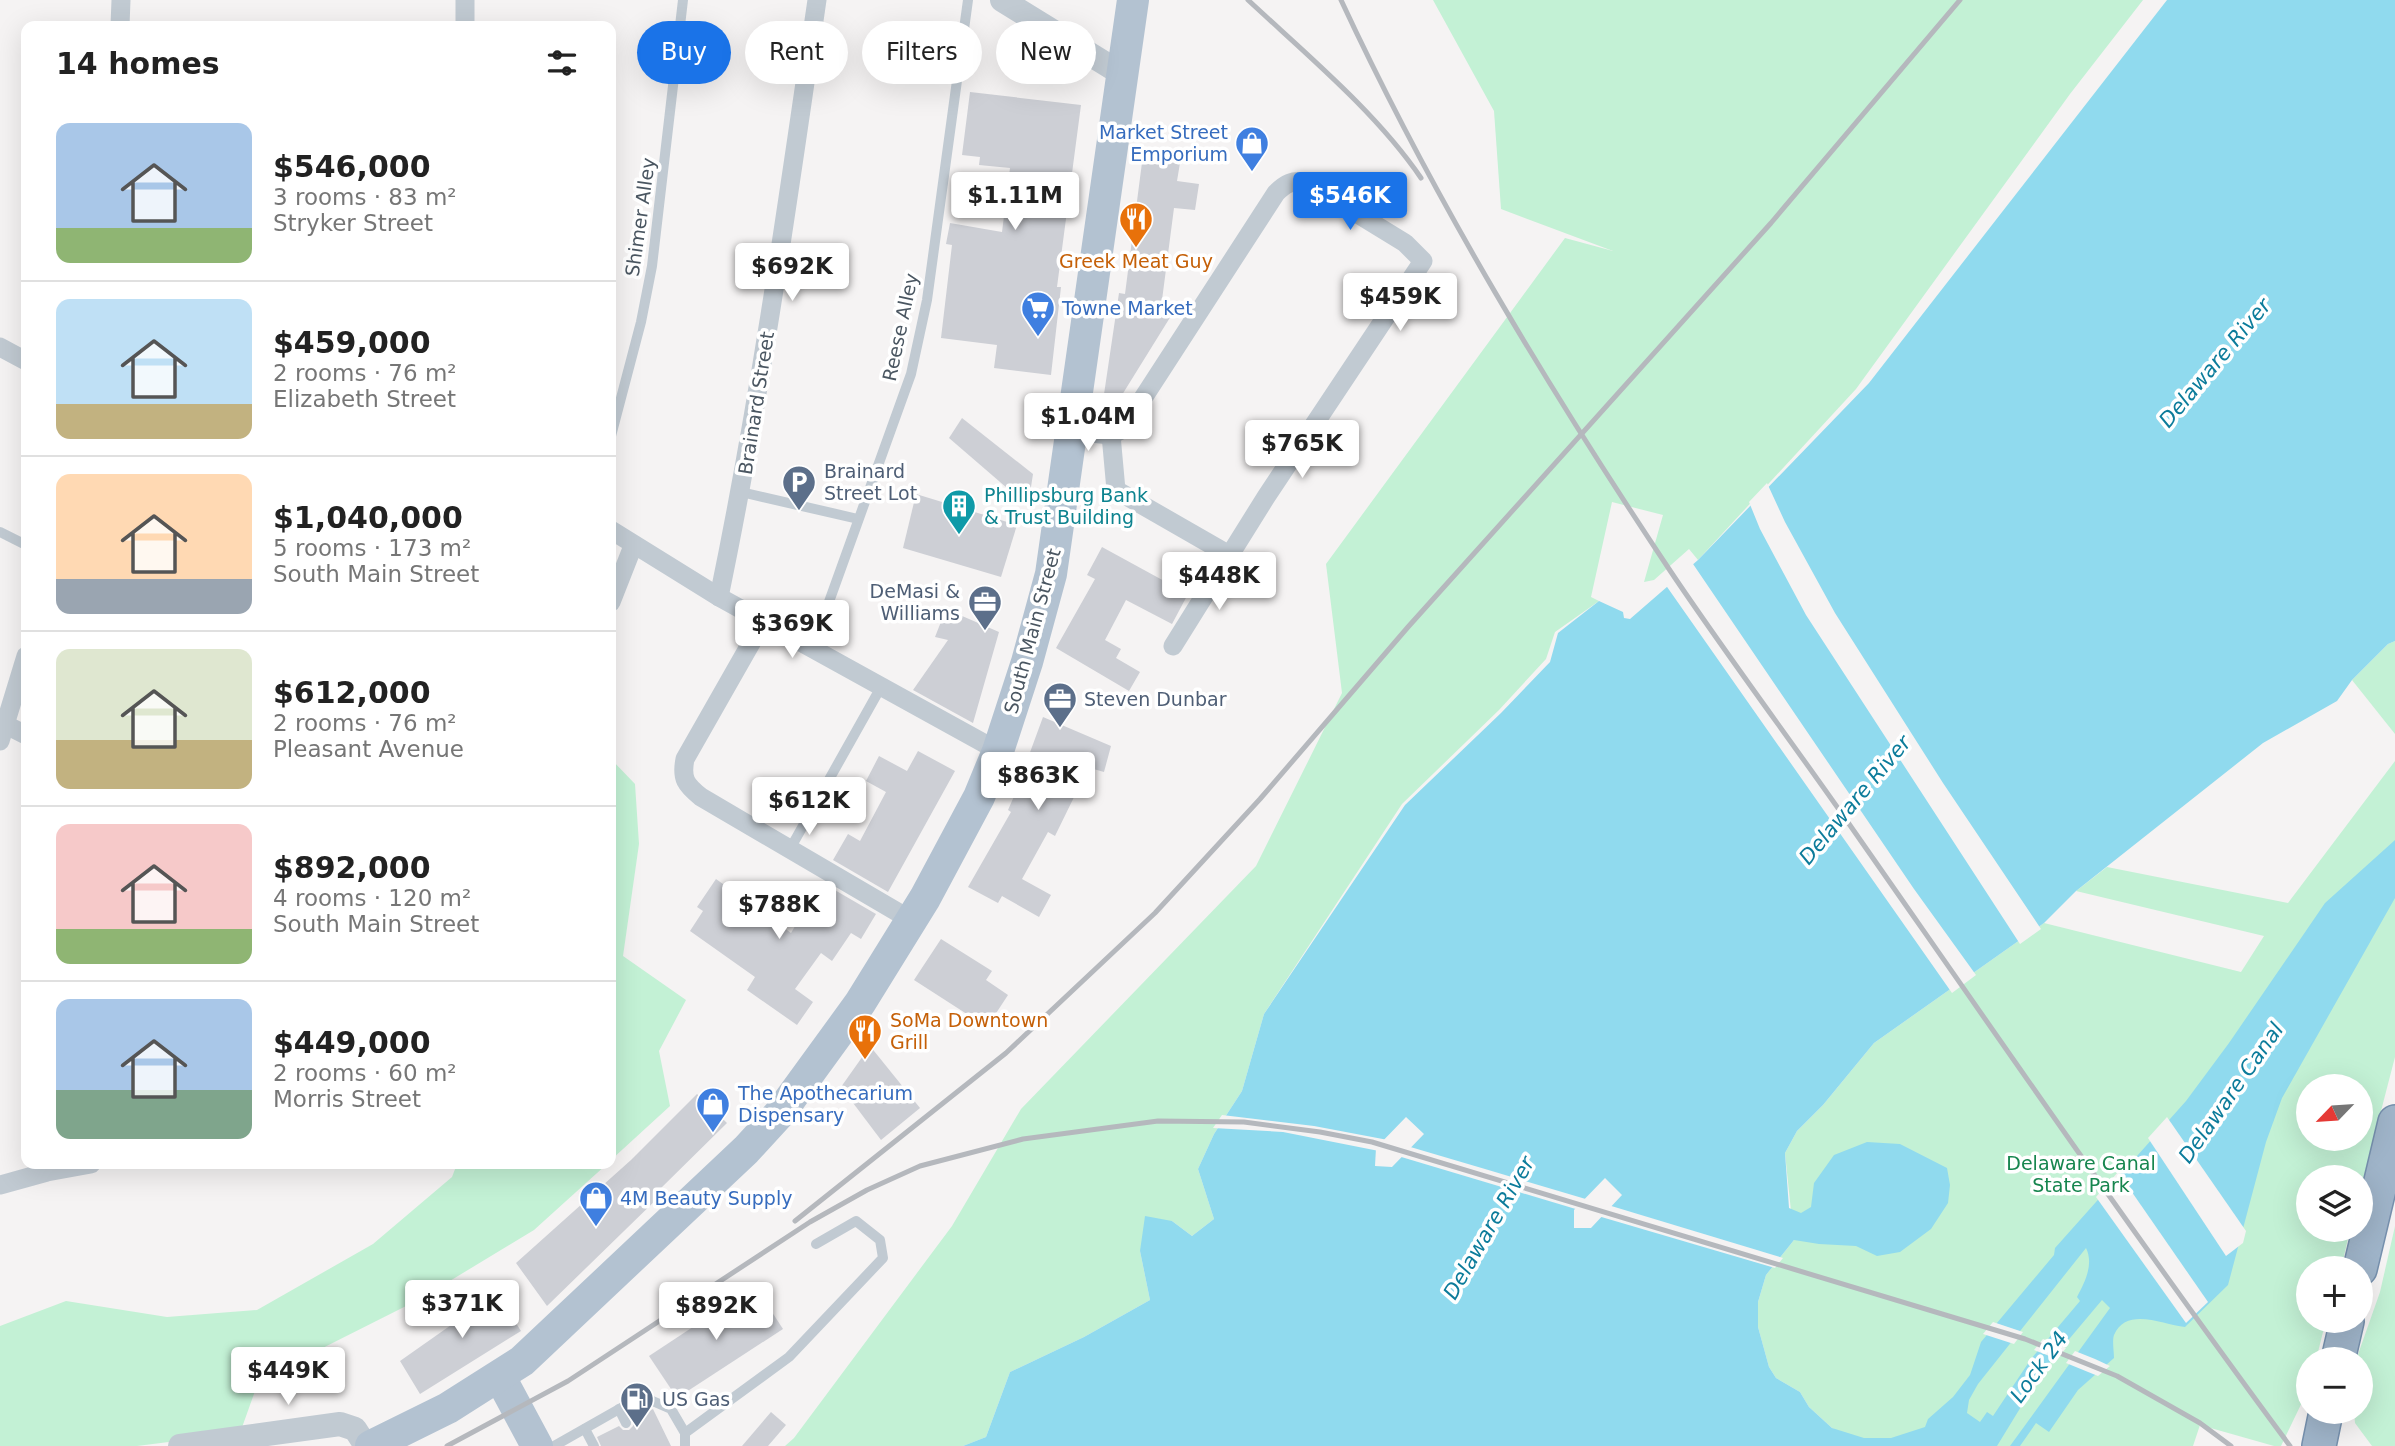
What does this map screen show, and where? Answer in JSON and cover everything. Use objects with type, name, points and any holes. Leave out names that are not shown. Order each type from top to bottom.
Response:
[{"type":"highway","points":[[2363,1256],[2395,1122]]},
{"type":"highway","points":[[2319,1446],[2324,1424]]},
{"type":"main road","name":"South Main Street","points":[[368,1446],[449,1408],[500,1377],[532,1352],[768,1127],[860,1003],[911,920],[979,797],[998,751],[1027,662],[1051,574],[1133,0]]},
{"type":"main road","points":[[500,1377],[537,1446]]},
{"type":"street","points":[[120,21],[121,0]]},
{"type":"street","points":[[465,0],[465,21]]},
{"type":"street","name":"Brainard Street","points":[[719,597],[741,492],[817,0]]},
{"type":"street","points":[[1002,0],[1122,74]]},
{"type":"street","points":[[1070,431],[1111,435],[1123,429],[1276,193],[1286,184],[1300,181],[1307,183],[1405,243],[1423,261],[1266,497],[1173,646]]},
{"type":"street","points":[[0,347],[21,358]]},
{"type":"street","points":[[1111,435],[1116,490],[1231,556]]},
{"type":"street","points":[[616,534],[719,597],[998,751]]},
{"type":"street","points":[[616,589],[633,546]]},
{"type":"street","points":[[763,622],[685,760],[682,772],[684,779],[701,797],[911,920]]},
{"type":"street","points":[[21,671],[2,729],[21,734]]},
{"type":"street","points":[[0,1185],[24,1171],[43,1169]]},
{"type":"street","points":[[180,1446],[340,1424],[355,1429],[368,1446]]},
{"type":"lane","name":"Shimer Alley","points":[[616,417],[641,322],[652,266],[683,0]]},
{"type":"lane","name":"Reese Alley","points":[[812,649],[911,374],[920,338],[968,0]]},
{"type":"lane","points":[[741,492],[858,519]]},
{"type":"lane","points":[[0,532],[21,542]]},
{"type":"lane","points":[[790,849],[881,687]]},
{"type":"lane","points":[[685,1433],[789,1357],[883,1258],[880,1240],[856,1222],[816,1244]]},
{"type":"lane","points":[[554,1446],[628,1404],[648,1399],[671,1409],[685,1433],[685,1446]]},
{"type":"lane","points":[[619,1409],[625,1423]]},
{"type":"lane","points":[[585,1429],[594,1446]]},
{"type":"green space","points":[[1433,0],[2143,0],[2070,94],[1856,389],[1698,560],[1689,549],[1654,580],[1644,582],[1663,515],[1612,502],[1591,597],[1599,601],[1555,632],[1546,659],[1499,710],[1402,804],[1264,1014],[1242,1091],[1214,1134],[1198,1169],[1214,1219],[1192,1236],[1172,1221],[1140,1251],[1150,1300],[1084,1337],[1010,1372],[986,1437],[963,1446],[785,1446],[794,1438],[952,1226],[1021,1109],[1256,866],[1342,693],[1326,564],[1565,238],[1613,251],[1501,209],[1494,111]]},
{"type":"green space","points":[[2395,641],[2395,734],[2352,680],[2388,644]]},
{"type":"green space","name":"Delaware Canal State Park","points":[[2395,761],[2395,1057],[2373,1142],[2373,1074],[2296,1074],[2296,1152],[2370,1152],[2367,1165],[2296,1165],[2296,1242],[2347,1242],[2344,1256],[2296,1256],[2296,1333],[2323,1333],[2319,1347],[2296,1347],[2296,1415],[2281,1446],[2200,1425],[2193,1446],[1865,1446],[1832,1428],[1809,1407],[1800,1392],[1776,1378],[1769,1367],[1758,1327],[1758,1302],[1766,1275],[1794,1240],[1785,1153],[1797,1131],[1823,1105],[1874,1043],[2044,923],[2241,972],[2264,936],[2076,891],[2107,867],[2288,903]]},
{"type":"green space","points":[[616,764],[635,784],[639,844],[623,956],[686,1000],[659,1051],[670,1106],[616,1155]]},
{"type":"green space","points":[[455,1169],[601,1169],[534,1230],[420,1299],[259,1380],[240,1433],[137,1446],[0,1446],[0,1326],[66,1301],[167,1317],[257,1310],[373,1244],[452,1177]]},
{"type":"green space","points":[[2395,1226],[2395,1446],[2372,1446],[2356,1424],[2373,1424],[2373,1347],[2361,1347],[2366,1333],[2373,1333],[2373,1312]]},
{"type":"water","points":[[2167,0],[2395,0],[2395,641],[2388,644],[2352,680],[2337,701],[2263,743],[2076,891],[2044,923],[1874,1043],[1823,1105],[1797,1131],[1785,1153],[1789,1208],[1801,1213],[1811,1207],[1814,1183],[1834,1155],[1867,1142],[1900,1144],[1947,1168],[1950,1185],[1948,1203],[1931,1229],[1900,1252],[1877,1256],[1856,1246],[1794,1240],[1766,1275],[1758,1302],[1758,1327],[1769,1367],[1776,1378],[1800,1392],[1809,1407],[1832,1428],[1864,1438],[1891,1438],[1925,1427],[1928,1419],[1953,1397],[1970,1375],[1981,1342],[2054,1255],[2055,1248],[2186,1101],[2325,903],[2395,840],[2395,898],[2282,1098],[2266,1142],[2228,1285],[2185,1327],[2146,1319],[2127,1321],[2120,1326],[2113,1337],[2114,1358],[2078,1390],[2049,1432],[2036,1423],[2020,1446],[2010,1446],[2110,1308],[2102,1300],[2044,1369],[1997,1446],[963,1446],[986,1437],[1010,1372],[1084,1337],[1150,1300],[1140,1251],[1145,1216],[1172,1221],[1192,1236],[1214,1219],[1198,1169],[1214,1134],[1242,1091],[1264,1014],[1405,805],[1550,662],[1558,633],[1599,601],[1623,612],[1624,618],[1630,619],[1698,560],[1869,383]],"holes":[[[1406,1117],[1424,1134],[1392,1167],[1375,1166],[1376,1148]],[[1605,1178],[1622,1195],[1591,1228],[1574,1228],[1574,1210]],[[2086,1248],[2089,1267],[2077,1297],[2080,1301],[2031,1359],[1993,1416],[1987,1412],[1980,1422],[1967,1413],[1969,1400],[1978,1384]]]},
{"type":"pier","points":[[1767,483],[1785,522],[1835,613],[1943,783],[2041,929],[2020,944],[1806,615],[1760,529],[1749,502]]},
{"type":"pier","points":[[1691,561],[1914,889],[1976,975],[1952,993],[1665,584]]},
{"type":"pier","points":[[1222,1115],[1314,1126],[1388,1140],[1379,1151],[1283,1132],[1213,1128]]},
{"type":"pier","points":[[2167,1117],[2246,1231],[2243,1243],[2226,1256],[2148,1138]]},
{"type":"pier","points":[[1407,1146],[1589,1200],[1579,1210],[1398,1156]]},
{"type":"pier","points":[[2118,1172],[2208,1302],[2186,1323],[2096,1197]]},
{"type":"pier","points":[[1608,1205],[1783,1258],[1775,1268],[1598,1216]]},
{"type":"pier","points":[[1993,1322],[2023,1332],[2014,1344],[1983,1334]]},
{"type":"pier","points":[[2043,1339],[2066,1348],[2057,1359],[2034,1350]]},
{"type":"pier","points":[[2075,1351],[2110,1366],[2098,1376],[2066,1363]]},
{"type":"building","points":[[970,92],[1081,105],[1057,287],[1061,287],[1051,375],[994,368],[997,345],[941,338],[952,245],[946,244],[950,223],[1002,232],[1010,168],[979,165],[980,157],[962,155]]},
{"type":"building","points":[[1144,147],[1169,162],[1180,163],[1177,181],[1199,184],[1195,210],[1174,208],[1162,300],[1179,303],[1117,403],[1103,401],[1119,293],[1125,294]]},
{"type":"building","points":[[962,418],[1033,474],[1028,506],[949,438]]},
{"type":"building","name":"Phillipsburg Bank & Trust Building","points":[[916,494],[1017,525],[1001,577],[903,548]]},
{"type":"building","points":[[1102,547],[1188,594],[1172,624],[1126,600],[1105,640],[1121,649],[1116,658],[1140,672],[1129,691],[1056,648],[1095,579],[1087,575]]},
{"type":"building","points":[[946,609],[999,632],[973,723],[913,690],[948,640],[935,637]]},
{"type":"building","points":[[1043,717],[1111,746],[1104,772],[1090,768],[1083,794],[1077,791],[1055,836],[1048,832],[1022,879],[1051,895],[1039,917],[1002,896],[998,903],[968,887],[1011,812],[1008,810],[1027,767],[1025,766]]},
{"type":"building","points":[[918,751],[955,771],[888,892],[833,860],[848,834],[860,841],[886,792],[866,781],[879,756],[907,771]]},
{"type":"building","points":[[716,879],[791,933],[821,882],[876,914],[861,939],[851,933],[832,961],[821,953],[795,989],[813,1002],[797,1025],[747,990],[755,977],[690,931],[703,911],[697,907]]},
{"type":"building","points":[[941,939],[992,971],[986,980],[1008,995],[987,1027],[914,980]]},
{"type":"building","points":[[870,1046],[920,1108],[881,1140],[841,1087]]},
{"type":"building","points":[[697,1094],[727,1123],[659,1190],[662,1194],[547,1306],[516,1263],[631,1160]]},
{"type":"building","points":[[491,1284],[521,1331],[420,1394],[400,1361],[454,1323],[447,1313]]},
{"type":"building","points":[[755,1286],[783,1329],[677,1398],[649,1356]]},
{"type":"building","name":"US Gas","points":[[653,1409],[671,1446],[601,1446],[597,1437],[619,1426],[623,1430],[629,1430],[633,1426],[633,1419]]},
{"type":"building","points":[[771,1412],[786,1425],[768,1446],[742,1446]]},
{"type":"railway","points":[[1248,0],[1362,107],[1384,130],[1421,178]]},
{"type":"railway","points":[[1341,0],[1454,221],[1537,363],[1671,572],[2066,1135],[2290,1446]]},
{"type":"railway","points":[[795,1221],[1006,1053],[1155,913],[1260,799],[1408,627],[1771,223],[1960,0]]},
{"type":"railway","points":[[447,1446],[568,1381],[810,1222],[867,1190],[920,1166],[1023,1139],[1158,1121],[1244,1122],[1372,1142],[2025,1339],[2117,1376],[2200,1423],[2231,1446]]},
{"type":"place","name":"Market Street Emporium","points":[[1252,173]]},
{"type":"place","name":"Greek Meat Guy","points":[[1136,249]]},
{"type":"place","name":"Towne Market","points":[[1038,338]]},
{"type":"place","name":"Brainard Street Lot","points":[[799,512]]},
{"type":"place","name":"Phillipsburg Bank & Trust Building","points":[[959,536]]},
{"type":"place","name":"DeMasi & Williams","points":[[985,632]]},
{"type":"place","name":"Steven Dunbar","points":[[1060,729]]},
{"type":"place","name":"SoMa Downtown Grill","points":[[865,1061]]},
{"type":"place","name":"The Apothecarium Dispensary","points":[[713,1134]]},
{"type":"place","name":"4M Beauty Supply","points":[[596,1228]]},
{"type":"place","name":"US Gas","points":[[637,1429]]},
{"type":"water label","name":"Delaware River","points":[[2215,363]]},
{"type":"water label","name":"Delaware River","points":[[1855,800]]},
{"type":"water label","name":"Delaware Canal","points":[[2231,1093]]},
{"type":"water label","name":"Delaware River","points":[[1489,1228]]},
{"type":"water label","name":"Lock 24","points":[[2039,1367]]}]
